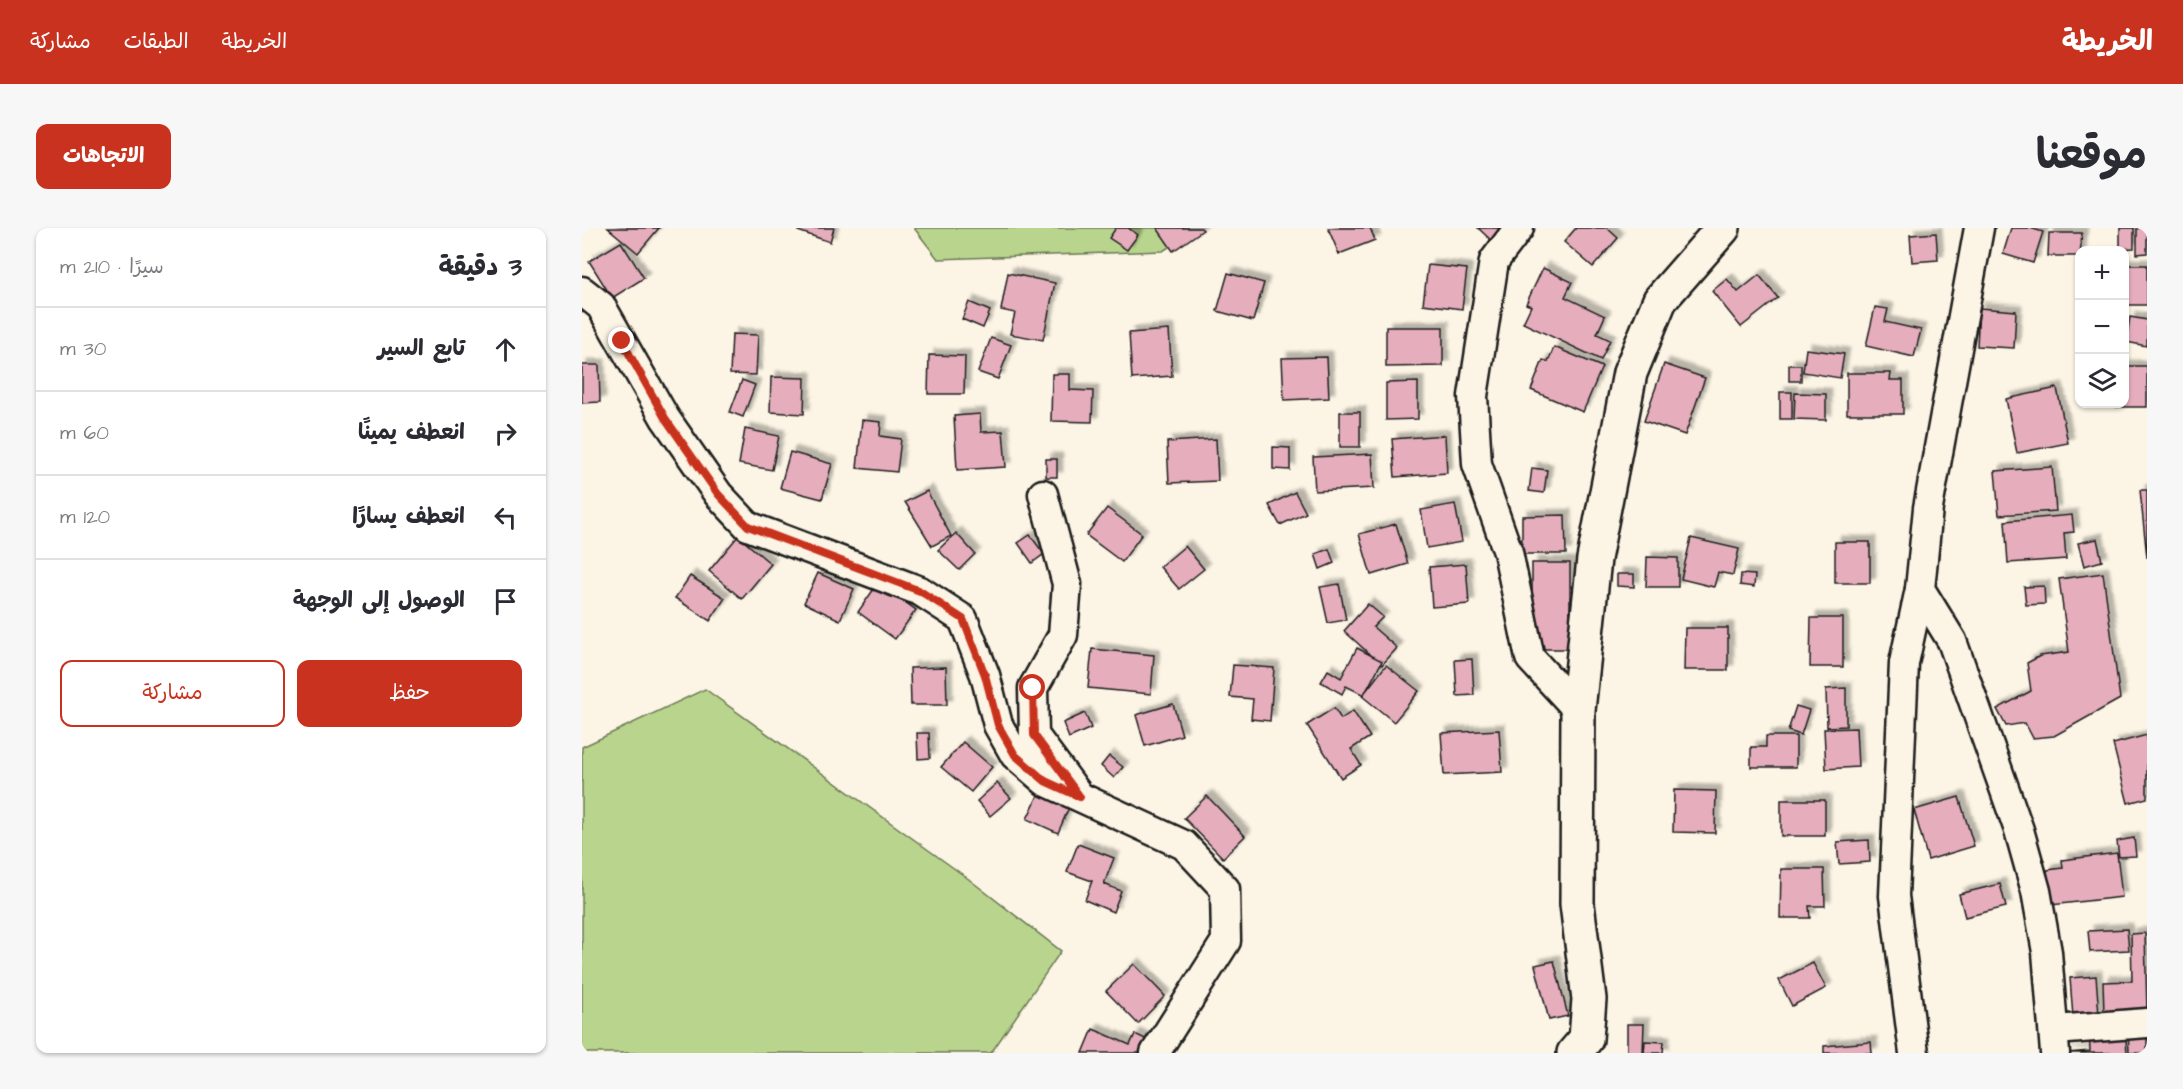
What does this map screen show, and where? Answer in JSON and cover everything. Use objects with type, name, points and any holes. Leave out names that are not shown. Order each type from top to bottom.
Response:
[{"type":"main road","points":[[1574,1053],[1587,1039],[1589,999],[1577,904],[1578,710],[1594,559],[1630,373],[1660,300],[1723,228]]},
{"type":"street","points":[[1519,228],[1494,261],[1473,396],[1477,464],[1508,552],[1530,658],[1578,710]]},
{"type":"street","points":[[1914,1053],[1894,896],[1904,663],[1920,589],[1928,508],[1979,228]]},
{"type":"street","points":[[582,291],[601,306],[665,418],[718,494],[748,526],[920,591],[963,619],[985,675],[998,725],[1015,755],[1045,781],[1184,845],[1225,889],[1226,941],[1155,1053]]},
{"type":"street","points":[[1043,494],[1067,584],[1063,635],[1033,688],[1034,735],[1080,797]]},
{"type":"street","points":[[1920,589],[1952,641],[2019,830],[2036,891],[2047,952],[2055,1042],[2147,1023]]},
{"type":"green space","points":[[914,228],[1198,228],[1163,251],[938,259]]},
{"type":"green space","points":[[705,689],[966,877],[1061,951],[991,1053],[582,1053],[582,747]]},
{"type":"building","points":[[608,228],[659,228],[638,253]]},
{"type":"building","points":[[799,228],[834,228],[830,242],[798,231]]},
{"type":"building","points":[[1116,228],[1128,228],[1138,235],[1127,250],[1109,238]]},
{"type":"building","points":[[1157,228],[1201,228],[1203,230],[1173,251]]},
{"type":"building","points":[[1328,228],[1370,228],[1375,240],[1339,254]]},
{"type":"building","points":[[1478,228],[1506,228],[1493,242]]},
{"type":"building","points":[[1576,228],[1607,228],[1618,238],[1593,267],[1564,242]]},
{"type":"building","points":[[2011,228],[2030,228],[2043,232],[2033,263],[2003,254]]},
{"type":"building","points":[[2120,228],[2134,228],[2134,248],[2120,246]]},
{"type":"building","points":[[2137,228],[2147,228],[2147,253],[2137,254]]},
{"type":"building","points":[[1936,233],[1938,260],[1912,262],[1910,235]]},
{"type":"building","points":[[2049,233],[2082,233],[2081,246],[2075,246],[2075,256],[2048,256]]},
{"type":"building","points":[[621,242],[644,278],[612,298],[589,261]]},
{"type":"building","points":[[1428,265],[1467,269],[1462,309],[1423,304]]},
{"type":"building","points":[[2129,265],[2147,265],[2147,305],[2129,305]]},
{"type":"building","points":[[1543,268],[1572,282],[1565,297],[1605,316],[1597,334],[1610,340],[1601,360],[1523,323],[1531,306],[1526,304]]},
{"type":"building","points":[[1008,273],[1055,283],[1043,340],[1010,334],[1015,313],[1001,310]]},
{"type":"building","points":[[1228,273],[1264,283],[1253,321],[1217,311]]},
{"type":"building","points":[[1759,275],[1778,298],[1741,327],[1712,291],[1727,279],[1738,292]]},
{"type":"building","points":[[969,302],[990,311],[983,328],[962,319]]},
{"type":"building","points":[[1875,307],[1888,309],[1885,322],[1921,330],[1914,357],[1866,346]]},
{"type":"building","points":[[1979,308],[2016,311],[2014,348],[1977,346]]},
{"type":"building","points":[[2130,317],[2147,320],[2147,346],[2129,343]]},
{"type":"building","points":[[1386,327],[1443,327],[1443,366],[1386,367]]},
{"type":"building","points":[[1169,330],[1172,376],[1132,379],[1129,333]]},
{"type":"building","points":[[732,334],[758,335],[756,375],[730,374]]},
{"type":"building","points":[[991,338],[1011,345],[998,379],[978,372]]},
{"type":"building","points":[[1554,347],[1602,367],[1583,412],[1531,390],[1543,360],[1548,362]]},
{"type":"building","points":[[1806,349],[1844,354],[1840,378],[1803,372]]},
{"type":"building","points":[[929,355],[965,356],[964,394],[928,394]]},
{"type":"building","points":[[1327,357],[1329,398],[1284,400],[1282,358]]},
{"type":"building","points":[[1664,364],[1705,378],[1685,435],[1644,421]]},
{"type":"building","points":[[582,365],[599,365],[600,402],[582,403]]},
{"type":"building","points":[[1789,365],[1801,365],[1801,381],[1789,381]]},
{"type":"building","points":[[2129,366],[2147,366],[2147,407],[2129,407]]},
{"type":"building","points":[[1847,373],[1891,373],[1890,380],[1903,380],[1903,414],[1847,414]]},
{"type":"building","points":[[1052,374],[1070,374],[1070,390],[1093,391],[1092,422],[1051,421]]},
{"type":"building","points":[[771,377],[805,378],[804,414],[770,412]]},
{"type":"building","points":[[742,380],[755,385],[743,417],[730,412]]},
{"type":"building","points":[[1418,382],[1418,419],[1386,420],[1386,383]]},
{"type":"building","points":[[2057,388],[2068,443],[2017,453],[2006,399]]},
{"type":"building","points":[[1780,392],[1792,392],[1792,419],[1780,419]]},
{"type":"building","points":[[1795,393],[1826,394],[1826,420],[1794,419]]},
{"type":"building","points":[[1340,412],[1360,412],[1360,447],[1340,447]]},
{"type":"building","points":[[980,414],[981,432],[1003,431],[1006,467],[957,470],[954,416]]},
{"type":"building","points":[[862,420],[881,422],[880,436],[901,439],[897,472],[857,468]]},
{"type":"building","points":[[745,429],[779,436],[772,470],[739,464]]},
{"type":"building","points":[[1445,435],[1447,473],[1395,477],[1392,439]]},
{"type":"building","points":[[1216,439],[1218,481],[1169,483],[1167,442]]},
{"type":"building","points":[[1273,447],[1290,448],[1290,470],[1273,469]]},
{"type":"building","points":[[790,452],[832,464],[822,499],[780,488]]},
{"type":"building","points":[[1372,454],[1374,488],[1315,491],[1313,457]]},
{"type":"building","points":[[1046,459],[1057,459],[1057,477],[1046,477]]},
{"type":"building","points":[[2052,467],[2056,511],[1999,515],[1995,471]]},
{"type":"building","points":[[1532,468],[1547,470],[1544,493],[1529,491]]},
{"type":"building","points":[[2140,490],[2147,490],[2147,558]]},
{"type":"building","points":[[927,491],[951,536],[932,546],[905,502]]},
{"type":"building","points":[[1295,492],[1306,513],[1280,525],[1269,505]]},
{"type":"building","points":[[1455,504],[1462,542],[1427,548],[1421,510]]},
{"type":"building","points":[[1107,508],[1142,534],[1122,562],[1086,535]]},
{"type":"building","points":[[1565,515],[1566,554],[1522,554],[1522,516]]},
{"type":"building","points":[[2072,515],[2074,532],[2064,533],[2066,559],[2008,563],[2005,521]]},
{"type":"building","points":[[1396,524],[1408,564],[1371,575],[1359,534]]},
{"type":"building","points":[[956,533],[975,554],[959,570],[938,550]]},
{"type":"building","points":[[1030,535],[1044,554],[1032,563],[1018,543]]},
{"type":"building","points":[[738,536],[771,564],[742,599],[709,571]]},
{"type":"building","points":[[1691,538],[1739,549],[1733,575],[1718,572],[1714,587],[1681,579]]},
{"type":"building","points":[[2097,539],[2102,561],[2084,566],[2078,543]]},
{"type":"building","points":[[1835,542],[1870,542],[1870,583],[1835,583]]},
{"type":"building","points":[[1185,546],[1204,569],[1179,589],[1160,567]]},
{"type":"building","points":[[1329,549],[1334,563],[1320,569],[1315,554]]},
{"type":"building","points":[[1647,557],[1678,558],[1678,587],[1646,587]]},
{"type":"building","points":[[1532,563],[1570,563],[1570,649],[1532,649]]},
{"type":"building","points":[[1466,564],[1469,604],[1432,607],[1429,567]]},
{"type":"building","points":[[818,573],[854,589],[840,620],[804,603]]},
{"type":"building","points":[[2103,573],[2120,699],[2054,736],[2033,738],[2025,723],[2006,726],[1997,709],[2031,691],[2027,663],[2040,656],[2069,652],[2059,579]]},
{"type":"building","points":[[1617,574],[1634,574],[1634,587],[1617,586]]},
{"type":"building","points":[[1741,574],[1755,575],[1754,587],[1740,585]]},
{"type":"building","points":[[690,576],[725,598],[710,621],[675,598]]},
{"type":"building","points":[[878,583],[916,610],[895,639],[858,612]]},
{"type":"building","points":[[1339,584],[1346,620],[1328,623],[1320,587]]},
{"type":"building","points":[[2044,586],[2045,604],[2026,605],[2024,587]]},
{"type":"building","points":[[1368,604],[1383,617],[1373,627],[1397,648],[1382,665],[1344,631]]},
{"type":"building","points":[[1811,618],[1843,618],[1843,667],[1810,667]]},
{"type":"building","points":[[1685,628],[1728,628],[1728,670],[1684,670]]},
{"type":"building","points":[[1357,648],[1382,661],[1364,695],[1346,686],[1342,694],[1321,682],[1328,670],[1341,678]]},
{"type":"building","points":[[1092,649],[1154,655],[1151,694],[1088,688]]},
{"type":"building","points":[[1472,659],[1474,695],[1457,696],[1455,660]]},
{"type":"building","points":[[1233,665],[1274,668],[1270,721],[1251,719],[1253,699],[1230,697]]},
{"type":"building","points":[[1386,665],[1419,691],[1394,722],[1362,696]]},
{"type":"building","points":[[946,667],[947,705],[911,705],[910,668]]},
{"type":"building","points":[[1846,688],[1846,726],[1827,727],[1826,689]]},
{"type":"building","points":[[1173,704],[1182,735],[1145,746],[1136,715]]},
{"type":"building","points":[[1796,706],[1809,710],[1801,735],[1788,731]]},
{"type":"building","points":[[1334,708],[1341,719],[1353,711],[1370,737],[1351,749],[1361,765],[1341,778],[1307,725]]},
{"type":"building","points":[[1085,713],[1091,728],[1069,738],[1063,723]]},
{"type":"building","points":[[1856,728],[1858,767],[1826,769],[1824,729]]},
{"type":"building","points":[[1499,730],[1502,772],[1444,775],[1441,733]]},
{"type":"building","points":[[917,733],[929,733],[930,758],[918,759]]},
{"type":"building","points":[[2147,735],[2147,798],[2128,803],[2113,744]]},
{"type":"building","points":[[1766,736],[1796,736],[1796,767],[1751,767],[1751,747],[1766,747]]},
{"type":"building","points":[[963,742],[992,767],[971,792],[941,767]]},
{"type":"building","points":[[1109,756],[1123,767],[1114,778],[1101,766]]},
{"type":"building","points":[[997,783],[1011,798],[990,816],[977,801]]},
{"type":"building","points":[[1042,787],[1072,800],[1058,833],[1027,819]]},
{"type":"building","points":[[1674,790],[1716,791],[1715,833],[1673,832]]},
{"type":"building","points":[[1207,796],[1245,836],[1223,858],[1184,818]]},
{"type":"building","points":[[1959,797],[1974,846],[1928,860],[1914,810]]},
{"type":"building","points":[[1781,800],[1825,800],[1825,836],[1781,836]]},
{"type":"building","points":[[2134,838],[2136,856],[2119,857],[2117,841]]},
{"type":"building","points":[[1869,840],[1870,862],[1839,864],[1837,842]]},
{"type":"building","points":[[1078,844],[1114,858],[1104,884],[1121,891],[1113,912],[1085,900],[1092,881],[1067,872]]},
{"type":"building","points":[[2117,853],[2122,897],[2051,905],[2047,870],[2063,868],[2062,860]]},
{"type":"building","points":[[1781,869],[1824,869],[1825,906],[1809,906],[1810,918],[1780,918]]},
{"type":"building","points":[[2000,884],[2006,907],[1965,917],[1959,894]]},
{"type":"building","points":[[2127,929],[2129,950],[2090,952],[2088,931]]},
{"type":"building","points":[[2145,933],[2147,1013],[2104,1014],[2103,982],[2132,981],[2131,934]]},
{"type":"building","points":[[1554,961],[1568,1016],[1549,1020],[1535,965]]},
{"type":"building","points":[[1813,963],[1826,988],[1792,1006],[1779,980]]},
{"type":"building","points":[[1134,964],[1165,996],[1138,1024],[1106,991]]},
{"type":"building","points":[[2096,976],[2099,1015],[2073,1017],[2070,978]]},
{"type":"building","points":[[1627,1024],[1644,1024],[1643,1053],[1627,1053]]},
{"type":"building","points":[[2147,1027],[2147,1053],[2129,1053],[2128,1028]]},
{"type":"building","points":[[2125,1028],[2127,1053],[2067,1053],[2090,1051],[2089,1030]]},
{"type":"building","points":[[1093,1029],[1130,1045],[1135,1034],[1154,1043],[1149,1053],[1083,1053]]},
{"type":"building","points":[[1645,1041],[1664,1042],[1663,1053],[1644,1053]]},
{"type":"building","points":[[1871,1042],[1872,1053],[1824,1053],[1824,1046]]},
{"type":"route","points":[[622,341],[665,418],[718,494],[748,526],[920,591],[963,619],[985,675],[998,725],[1015,755],[1045,781],[1080,797],[1034,735],[1033,688]]}]
